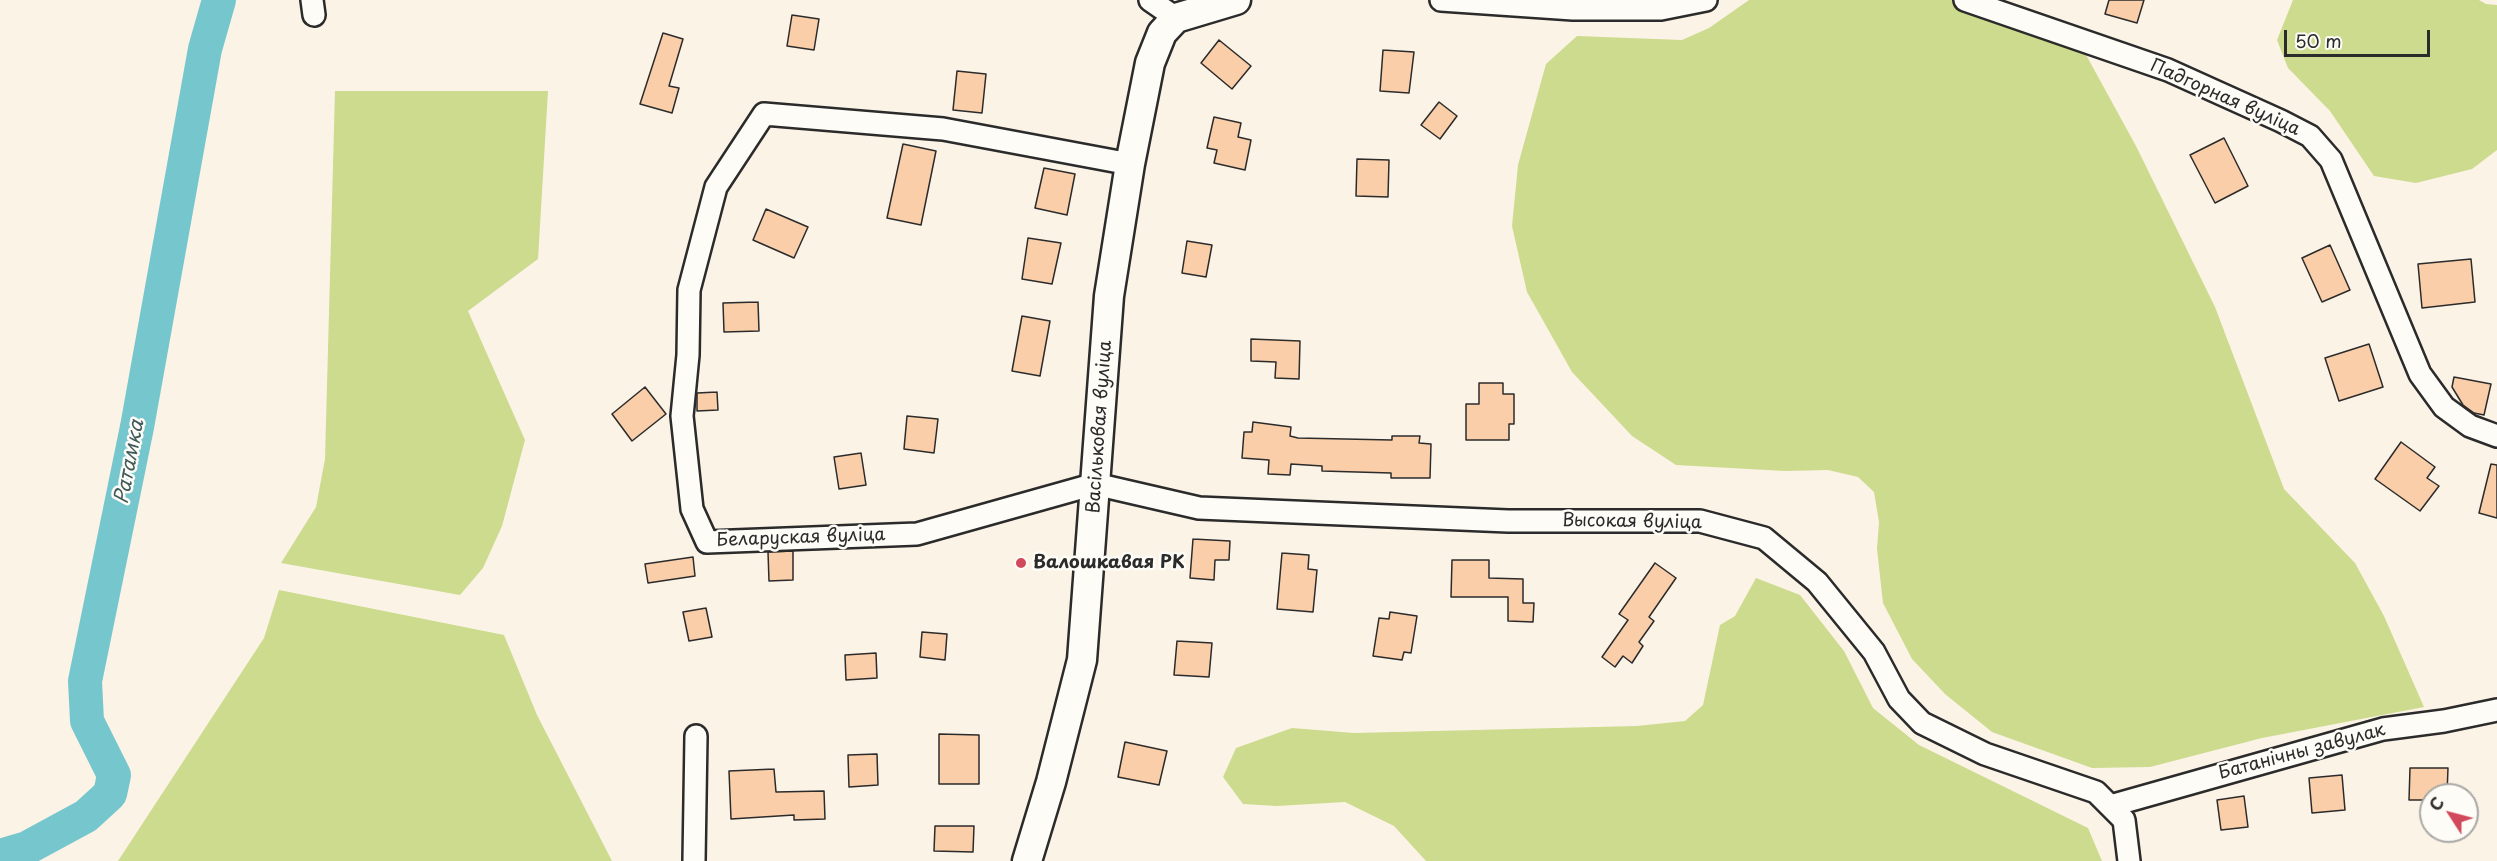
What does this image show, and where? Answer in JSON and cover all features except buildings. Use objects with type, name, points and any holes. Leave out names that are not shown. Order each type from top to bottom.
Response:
[{"type":"street","points":[[1150,0],[1186,15],[1236,0]]},
{"type":"street","points":[[1441,0],[1573,9],[1661,9],[1706,0]]},
{"type":"street","name":"Падгорная вуліца","points":[[1965,0],[2168,70],[2310,136],[2331,160],[2420,374],[2444,407],[2470,426],[2497,436]]},
{"type":"street","name":"Васільковая вуліца","points":[[1027,861],[1051,782],[1082,660],[1109,296],[1130,164],[1150,63],[1162,33],[1186,15]]},
{"type":"street","name":"Беларуская вуліца","points":[[1095,484],[917,534],[707,542],[692,509],[682,416],[688,355],[689,290],[716,187],[764,114],[943,129],[1130,164]]},
{"type":"street","name":"Высокая вуліца","points":[[1095,484],[1199,508],[1508,521],[1700,521],[1764,538],[1817,582],[1874,652],[1899,699],[1922,723],[1984,754],[2096,792],[2124,820],[2129,861]]},
{"type":"street","name":"Батанічны завулак","points":[[2110,806],[2383,729],[2444,721],[2497,710]]},
{"type":"street","points":[[694,861],[696,736]]},
{"type":"green space","points":[[1749,0],[1965,0],[2079,42],[2136,146],[2215,307],[2284,489],[2355,563],[2384,616],[2424,707],[2262,738],[2150,767],[2092,768],[1992,732],[1945,694],[1912,659],[1883,603],[1877,549],[1879,522],[1874,492],[1858,477],[1828,470],[1785,471],[1676,465],[1632,436],[1572,372],[1527,292],[1512,226],[1518,165],[1546,64],[1577,36],[1682,40],[1709,28]]},
{"type":"green space","points":[[2293,0],[2479,0],[2486,4],[2497,5],[2497,150],[2472,169],[2416,183],[2374,176],[2330,111],[2288,68],[2277,40]]},
{"type":"green space","points":[[335,91],[548,91],[538,259],[468,311],[525,440],[502,526],[483,568],[460,595],[281,563],[316,507],[325,459]]},
{"type":"green space","points":[[1756,578],[1800,595],[1844,651],[1873,708],[1919,745],[2088,828],[2102,861],[1426,861],[1394,826],[1345,802],[1277,806],[1243,804],[1223,777],[1236,748],[1292,728],[1354,733],[1637,726],[1685,721],[1703,705],[1720,625],[1735,616]]},
{"type":"green space","points":[[279,590],[504,635],[537,715],[612,861],[118,861],[264,638]]},
{"type":"waterway","name":"Ратамка","points":[[0,856],[27,848],[86,816],[110,794],[114,775],[87,721],[85,681],[137,427],[205,49],[219,0]]},
{"type":"place","name":"Валошкавая РК","points":[[1021,563]]}]
